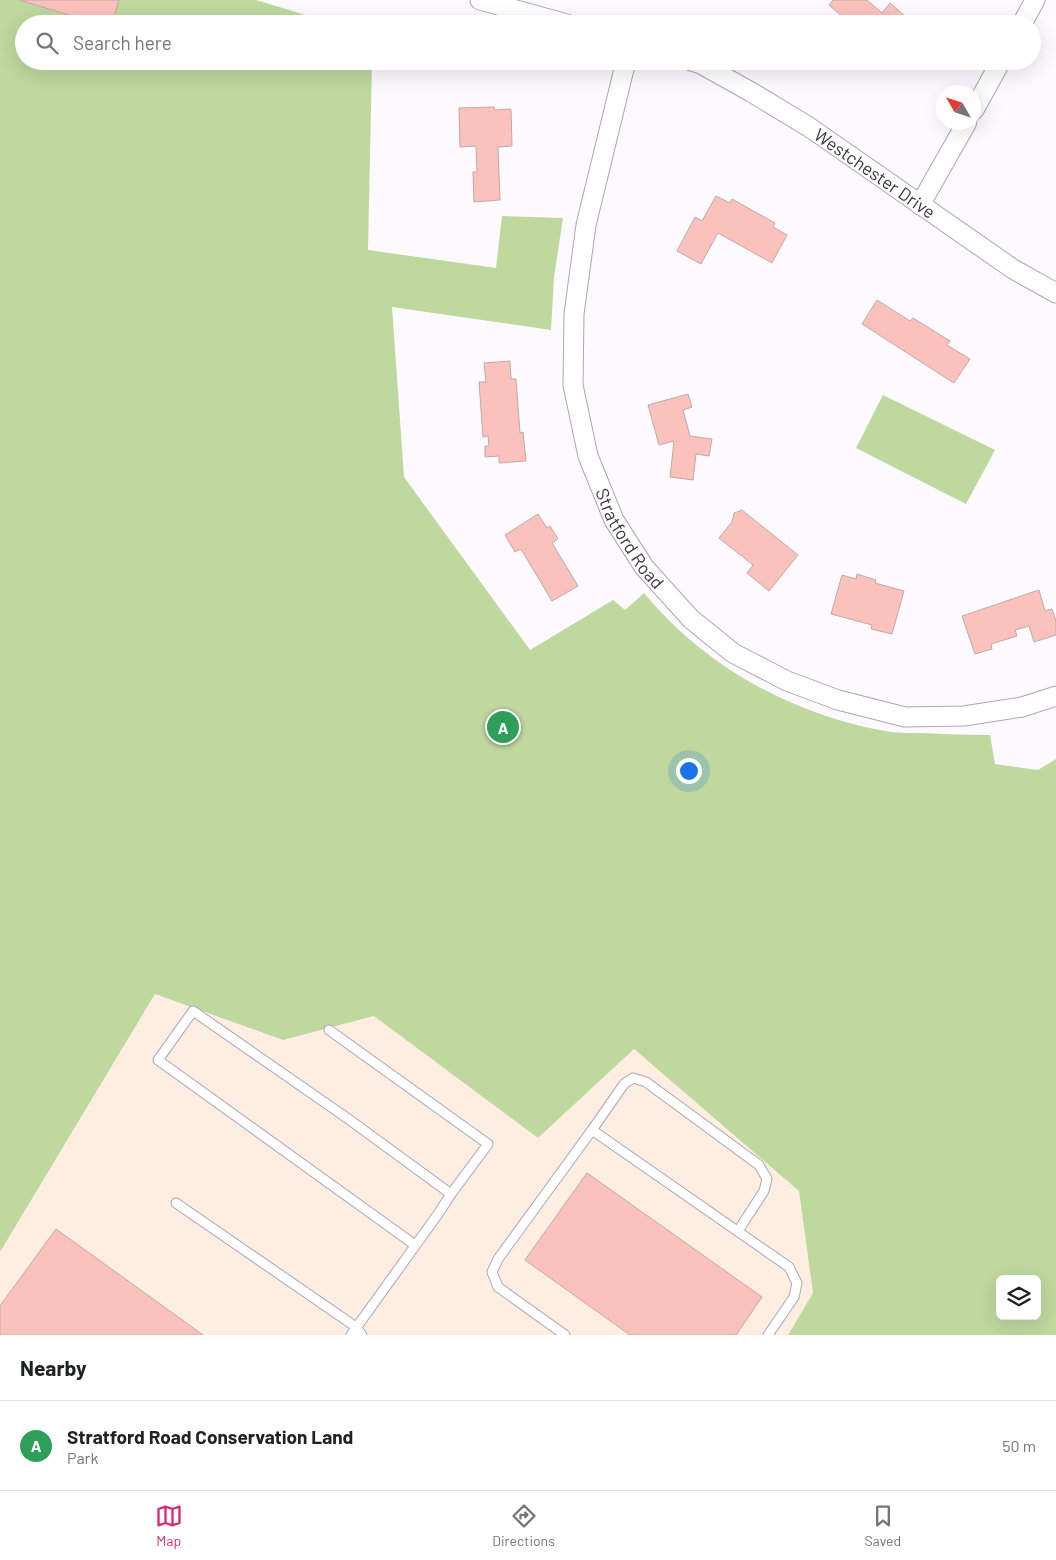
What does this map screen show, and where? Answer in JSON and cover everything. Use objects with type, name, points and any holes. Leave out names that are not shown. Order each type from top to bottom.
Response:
[{"type":"street","points":[[480,0],[534,15]]},
{"type":"street","points":[[1027,15],[1035,0]]},
{"type":"street","name":"Stratford Road","points":[[624,70],[586,225],[574,314],[573,385],[588,456],[614,520],[644,566],[691,619],[733,653],[787,681],[838,700],[905,717],[964,716],[1022,707],[1056,696]]},
{"type":"street","name":"Westchester Drive","points":[[712,70],[809,127],[1013,270],[1056,293]]},
{"type":"street","points":[[981,97],[996,70]]},
{"type":"street","points":[[920,205],[962,130]]},
{"type":"lane","points":[[415,1245],[158,1060],[193,1011],[347,1118],[451,1194]]},
{"type":"lane","points":[[176,1203],[356,1332],[415,1245],[488,1144],[329,1030]]},
{"type":"lane","points":[[565,1335],[498,1287],[492,1272],[498,1259],[624,1084],[633,1078],[646,1082],[759,1165],[767,1179],[764,1190],[738,1231]]},
{"type":"lane","points":[[592,1130],[789,1267],[797,1283],[794,1297],[768,1335]]},
{"type":"shaded area","points":[[155,994],[283,1040],[374,1016],[538,1138],[634,1049],[799,1191],[813,1293],[788,1335],[0,1335],[0,1252]]},
{"type":"green space","points":[[0,0],[256,0],[305,15],[15,15],[15,70],[372,70],[368,250],[496,268],[502,216],[563,218],[554,277],[551,330],[392,307],[404,477],[530,650],[613,600],[625,610],[644,593],[668,620],[724,666],[755,685],[787,701],[856,725],[891,732],[990,735],[995,764],[1038,770],[1056,759],[1056,1335],[788,1335],[813,1293],[799,1191],[634,1049],[538,1138],[374,1016],[283,1040],[155,994],[0,1252]]},
{"type":"green space","points":[[883,395],[995,450],[966,504],[856,448]]},
{"type":"building","points":[[19,0],[119,0],[115,15],[69,15]]},
{"type":"building","points":[[833,0],[867,0],[882,13],[890,3],[904,15],[841,15],[829,5]]},
{"type":"building","points":[[494,107],[495,110],[511,109],[512,146],[498,147],[500,200],[474,202],[473,172],[477,172],[476,146],[460,147],[459,108]]},
{"type":"building","points":[[716,196],[730,203],[732,199],[775,223],[773,227],[787,235],[772,263],[718,233],[701,264],[677,251],[695,217],[702,221]]},
{"type":"building","points":[[877,300],[910,321],[913,318],[950,341],[947,345],[970,359],[954,383],[862,324]]},
{"type":"building","points":[[510,361],[511,379],[516,379],[520,433],[523,432],[526,461],[499,463],[499,456],[485,457],[485,446],[489,446],[488,436],[483,437],[479,382],[486,382],[484,363]]},
{"type":"building","points":[[688,394],[692,407],[683,410],[690,436],[712,439],[709,456],[696,454],[693,480],[670,477],[674,441],[659,445],[648,405]]},
{"type":"building","points":[[742,510],[798,555],[769,591],[747,573],[753,565],[719,538],[732,522],[734,513]]},
{"type":"building","points":[[538,514],[547,528],[550,526],[558,539],[552,543],[578,586],[552,601],[521,549],[515,552],[505,535]]},
{"type":"building","points":[[857,574],[876,580],[875,583],[904,591],[892,634],[871,629],[872,625],[831,614],[842,575],[856,579]]},
{"type":"building","points":[[1039,590],[1045,611],[1052,609],[1056,621],[1056,635],[1034,642],[1029,626],[1015,630],[1017,636],[991,644],[992,649],[975,654],[962,616]]},
{"type":"building","points":[[587,1173],[762,1297],[736,1335],[630,1335],[525,1260]]},
{"type":"building","points":[[56,1229],[203,1335],[0,1335],[0,1306]]},
{"type":"place","name":"Stratford Road Conservation Land","points":[[503,727]]}]
